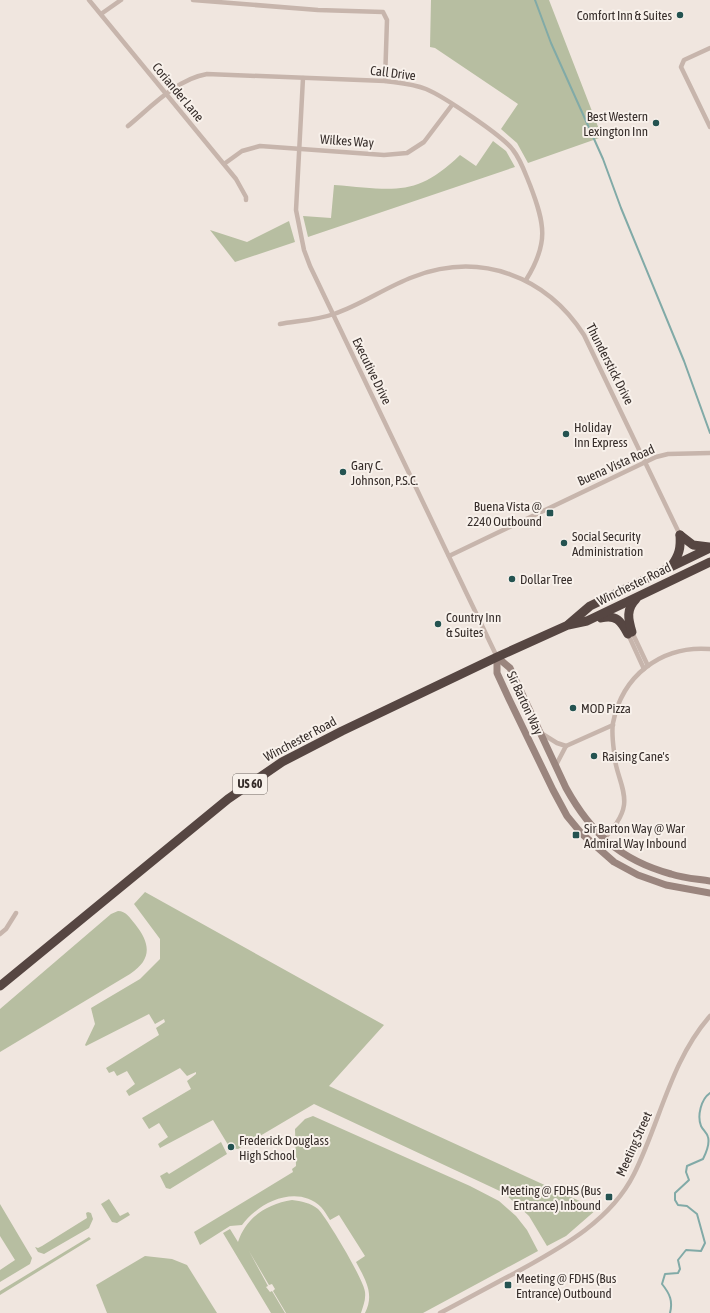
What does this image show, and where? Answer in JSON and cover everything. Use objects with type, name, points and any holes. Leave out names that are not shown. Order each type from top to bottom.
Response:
[{"type":"highway","points":[[680,535],[693,545],[710,547]]},
{"type":"highway","points":[[671,566],[679,556],[681,547],[680,535]]},
{"type":"highway","name":"Winchester Road","points":[[0,986],[228,799],[263,774],[302,751],[568,624],[590,606],[710,547]]},
{"type":"highway","name":"Winchester Road","points":[[568,624],[587,621],[710,562]]},
{"type":"highway","points":[[630,633],[628,614],[633,602],[640,595]]},
{"type":"highway","points":[[587,621],[613,616],[622,622],[630,633]]},
{"type":"main road","name":"Sir Barton Way","points":[[497,657],[510,668],[575,804],[596,832],[618,850],[652,868],[672,875],[710,881]]},
{"type":"main road","name":"Sir Barton Way","points":[[497,657],[497,673],[552,790],[573,824],[597,848],[626,870],[651,881],[710,893]]},
{"type":"street","name":"Coriander Lane","points":[[89,0],[224,164],[242,188],[246,200]]},
{"type":"street","points":[[101,14],[121,0]]},
{"type":"street","points":[[193,0],[318,10],[383,12],[387,20],[385,81]]},
{"type":"street","points":[[710,48],[687,58],[681,64],[681,69],[710,127]]},
{"type":"street","name":"Call Drive","points":[[128,126],[166,95],[194,77],[207,74],[385,81],[418,86],[435,94],[504,140],[513,150],[524,169],[539,208],[543,228],[539,254],[526,280]]},
{"type":"street","name":"Executive Drive","points":[[303,78],[300,149],[296,195],[299,225],[310,266],[497,657]]},
{"type":"street","name":"Wilkes Way","points":[[224,164],[242,151],[260,146],[384,155],[407,153],[424,142],[452,105]]},
{"type":"street","name":"Thunderstick Drive","points":[[280,324],[333,314],[413,277],[452,267],[474,267],[494,270],[526,280],[553,298],[575,321],[592,350],[680,535]]},
{"type":"street","name":"Buena Vista Road","points":[[448,556],[646,462],[668,454],[710,453]]},
{"type":"street","points":[[630,633],[646,667]]},
{"type":"street","points":[[597,848],[619,819],[624,805],[625,799],[616,762],[613,725],[624,692],[634,677],[646,667],[681,651],[699,648],[710,649]]},
{"type":"street","points":[[556,765],[566,746],[613,725]]},
{"type":"street","points":[[540,733],[556,743],[566,746]]},
{"type":"street","points":[[0,934],[6,929],[16,913]]},
{"type":"street","name":"Meeting Street","points":[[440,1313],[570,1242],[595,1223],[615,1202],[634,1175],[690,1041],[710,1016]]},
{"type":"green space","points":[[431,0],[549,0],[602,137],[528,163],[517,143],[501,129],[518,104],[435,48],[430,47]]},
{"type":"green space","points":[[493,141],[506,151],[515,167],[308,237],[303,216],[331,218],[334,185],[387,189],[415,185],[429,179],[444,169],[460,155],[476,166]]},
{"type":"green space","points":[[289,221],[295,242],[235,262],[210,230],[247,242]]},
{"type":"green space","points":[[145,892],[384,1025],[329,1086],[597,1209],[566,1236],[547,1246],[529,1216],[504,1193],[314,1104],[238,1149],[230,1148],[213,1120],[160,1148],[158,1144],[168,1137],[159,1123],[149,1129],[142,1118],[191,1089],[187,1081],[196,1074],[196,1072],[187,1076],[180,1068],[129,1096],[126,1091],[135,1084],[127,1071],[117,1076],[114,1071],[109,1073],[106,1068],[159,1035],[156,1028],[165,1022],[164,1019],[155,1024],[149,1014],[86,1046],[85,1045],[95,1024],[91,1008],[140,979],[160,959],[160,939],[134,904]]},
{"type":"green space","points":[[118,911],[128,915],[144,938],[147,950],[143,963],[130,974],[0,1052],[0,1009],[111,914]]},
{"type":"green space","points":[[313,1116],[470,1186],[499,1201],[516,1216],[527,1230],[538,1251],[423,1313],[365,1313],[369,1299],[368,1287],[356,1262],[365,1256],[339,1215],[330,1220],[324,1210],[311,1200],[301,1197],[290,1197],[268,1203],[258,1209],[242,1225],[230,1226],[200,1245],[194,1232],[293,1172],[292,1169],[296,1166],[295,1129],[305,1119]]},
{"type":"green space","points":[[221,1142],[227,1154],[170,1189],[166,1188],[160,1176],[167,1172],[169,1174]]},
{"type":"green space","points":[[109,1199],[120,1216],[128,1212],[130,1215],[117,1223],[112,1222],[101,1204]]},
{"type":"green space","points":[[292,1200],[312,1205],[318,1209],[337,1236],[363,1285],[365,1298],[361,1313],[286,1313],[273,1291],[275,1289],[272,1284],[269,1285],[249,1251],[268,1286],[266,1287],[270,1292],[272,1291],[285,1313],[271,1313],[223,1233],[230,1229],[238,1242],[246,1225],[259,1213],[266,1208]]},
{"type":"green space","points":[[0,1204],[32,1258],[30,1264],[0,1282],[0,1270],[15,1260],[0,1236]]},
{"type":"green space","points":[[86,1213],[91,1213],[93,1219],[89,1228],[44,1254],[38,1252],[35,1247],[38,1248],[42,1246],[87,1218]]},
{"type":"green space","points":[[89,1237],[91,1239],[0,1295],[0,1291]]},
{"type":"green space","points":[[145,1256],[172,1259],[187,1265],[217,1313],[107,1313],[96,1285]]},
{"type":"waterway","points":[[535,0],[551,43],[603,159],[621,208],[684,361],[710,433]]},
{"type":"waterway","points":[[670,1313],[670,1298],[662,1284],[665,1274],[678,1273],[680,1269],[678,1260],[686,1250],[701,1251],[705,1243],[697,1214],[687,1206],[678,1205],[675,1200],[675,1193],[689,1180],[686,1172],[687,1166],[703,1159],[706,1151],[708,1137],[701,1126],[699,1117],[702,1103],[710,1093]]},
{"type":"place","name":"Comfort Inn & Suites","points":[[680,15]]},
{"type":"place","name":"Best Western Lexington Inn","points":[[656,123]]},
{"type":"place","name":"Holiday Inn Express","points":[[566,434]]},
{"type":"place","name":"Gary C. Johnson, P.S.C.","points":[[343,472]]},
{"type":"place","name":"Buena Vista @ 2240 Outbound","points":[[550,513]]},
{"type":"place","name":"Social Security Administration","points":[[564,543]]},
{"type":"place","name":"Dollar Tree","points":[[512,579]]},
{"type":"place","name":"Country Inn & Suites","points":[[438,624]]},
{"type":"place","name":"MOD Pizza","points":[[573,708]]},
{"type":"place","name":"Raising Cane's","points":[[594,756]]},
{"type":"place","name":"Sir Barton Way @ War Admiral Way Inbound","points":[[576,835]]},
{"type":"place","name":"Frederick Douglass High School","points":[[231,1147]]},
{"type":"place","name":"Meeting @ FDHS (Bus Entrance) Inbound","points":[[609,1197]]},
{"type":"place","name":"Meeting @ FDHS (Bus Entrance) Outbound","points":[[508,1285]]}]
